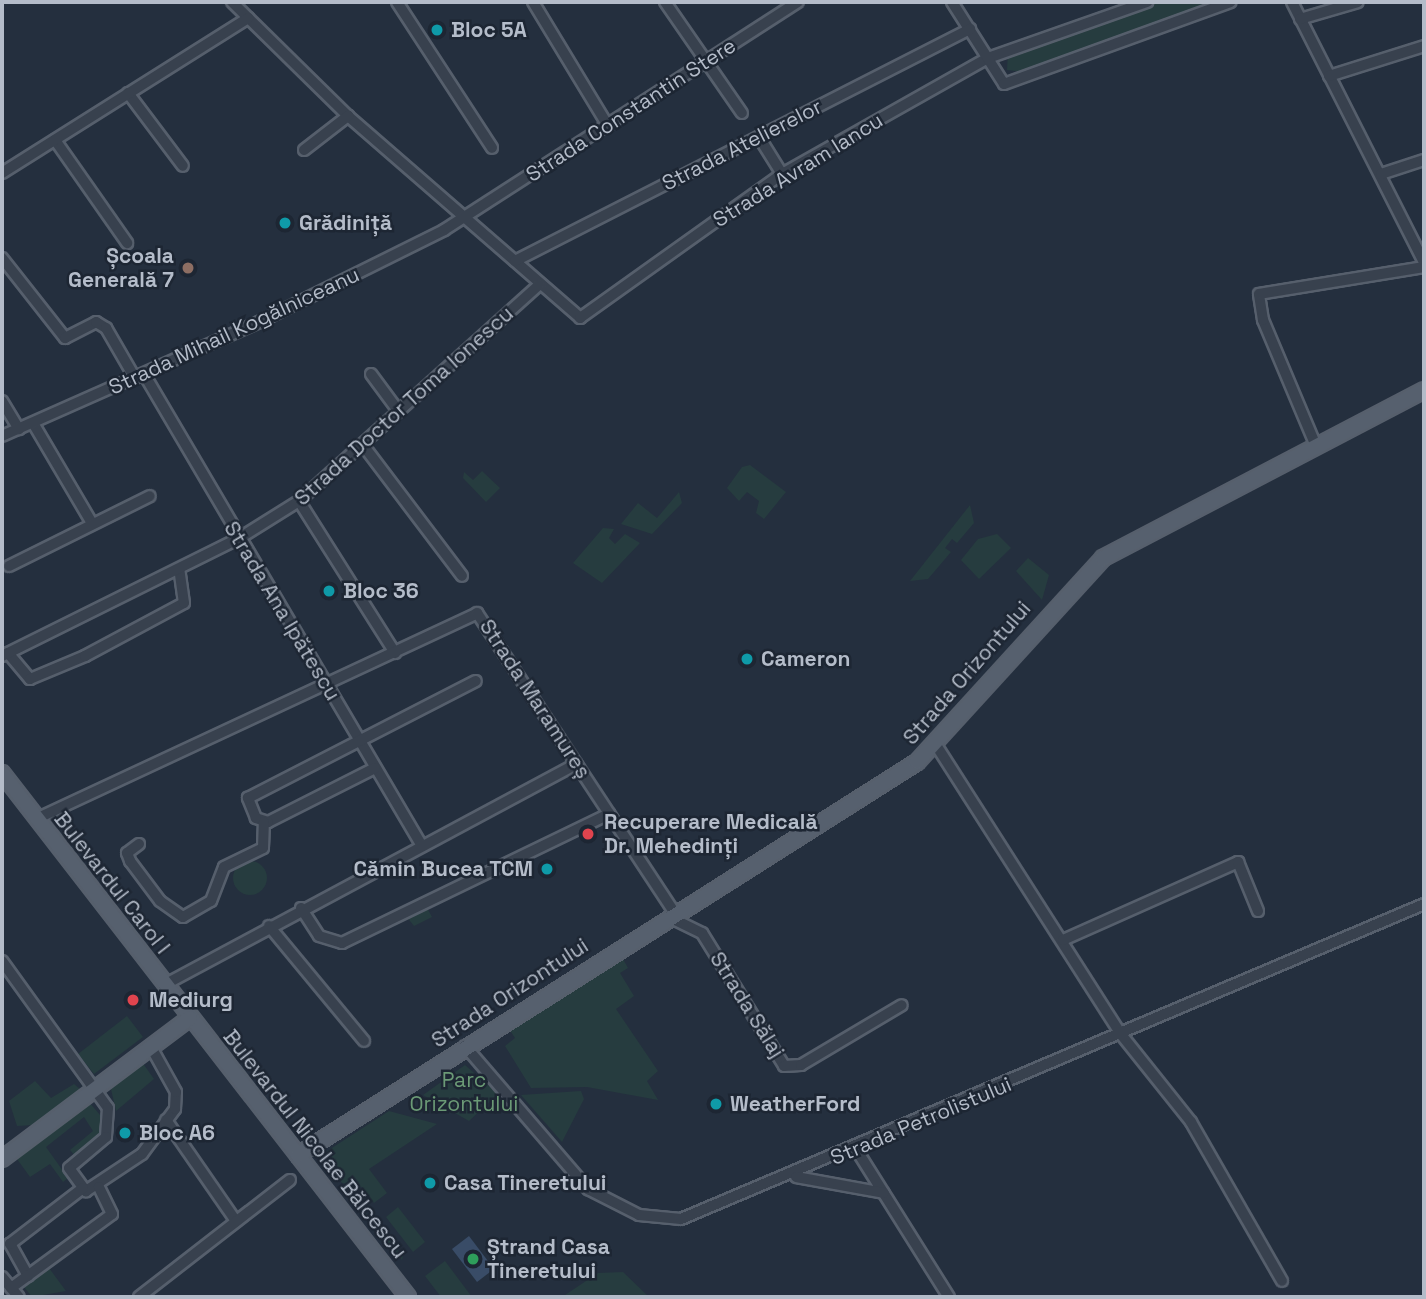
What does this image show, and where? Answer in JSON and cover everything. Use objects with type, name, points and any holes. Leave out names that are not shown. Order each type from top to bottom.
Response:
[{"type":"main road","name":"Strada Orizontului","points":[[298,1156],[465,1046],[903,773],[936,745],[1102,558],[1424,390]]},
{"type":"main road","name":"Bulevardul Carol I","points":[[2,773],[190,1018]]},
{"type":"main road","points":[[2,1158],[190,1018]]},
{"type":"main road","name":"Bulevardul Nicolae Bălcescu","points":[[190,1018],[408,1297]]},
{"type":"street","points":[[232,2],[348,116],[540,284]]},
{"type":"street","points":[[397,2],[492,148]]},
{"type":"street","points":[[533,2],[608,126]]},
{"type":"street","points":[[665,2],[742,113]]},
{"type":"street","name":"Strada Constantin Stere","points":[[464,219],[798,2]]},
{"type":"street","points":[[952,2],[1004,84],[1231,2]]},
{"type":"street","name":"Strada Avram Iancu","points":[[540,284],[580,318],[782,174],[988,58],[1147,2]]},
{"type":"street","points":[[1292,2],[1424,261]]},
{"type":"street","points":[[1300,19],[1358,2]]},
{"type":"street","points":[[2,173],[248,18]]},
{"type":"street","name":"Strada Atelierelor","points":[[515,261],[970,29]]},
{"type":"street","points":[[1329,76],[1424,46]]},
{"type":"street","points":[[128,93],[183,166]]},
{"type":"street","points":[[304,150],[348,116]]},
{"type":"street","points":[[759,137],[782,174]]},
{"type":"street","points":[[55,140],[127,243]]},
{"type":"street","points":[[1381,174],[1424,160]]},
{"type":"street","name":"Strada Mihail Kogălniceanu","points":[[2,436],[139,376],[464,219]]},
{"type":"street","name":"Strada Ana Ipătescu","points":[[2,258],[65,338],[96,322],[106,328],[139,376],[238,538],[422,846]]},
{"type":"street","points":[[1316,446],[1263,320],[1258,299],[1266,292],[1424,267]]},
{"type":"street","name":"Strada Doctor Toma Ionescu","points":[[5,654],[179,569],[238,538],[299,501],[540,284]]},
{"type":"street","points":[[371,374],[399,411]]},
{"type":"street","points":[[2,401],[19,429]]},
{"type":"street","points":[[33,423],[92,523]]},
{"type":"street","points":[[363,445],[462,576]]},
{"type":"street","points":[[9,566],[150,496]]},
{"type":"street","points":[[299,501],[395,653]]},
{"type":"street","points":[[5,654],[30,679],[85,656],[184,603],[179,569]]},
{"type":"street","name":"Strada Maramureș","points":[[36,819],[395,653],[473,613],[483,615],[672,915]]},
{"type":"street","points":[[264,822],[256,818],[251,794],[361,745],[476,681]]},
{"type":"street","points":[[936,745],[1120,1033],[1197,1132],[1282,1281]]},
{"type":"street","points":[[164,985],[301,908],[576,764]]},
{"type":"street","points":[[264,822],[375,768]]},
{"type":"street","points":[[301,908],[319,936],[342,943],[609,814]]},
{"type":"street","points":[[139,844],[127,853],[130,861],[160,901],[183,918],[211,901],[224,867],[264,848],[264,822]]},
{"type":"street","points":[[1063,940],[1238,862],[1258,911]]},
{"type":"street","name":"Strada Petrolistului","points":[[465,1046],[576,1178],[623,1209],[653,1219],[681,1219],[789,1178],[1424,904]]},
{"type":"street","name":"Strada Sălaj","points":[[672,915],[702,933],[784,1066],[800,1065],[902,1005]]},
{"type":"street","points":[[269,926],[364,1041]]},
{"type":"street","points":[[2,961],[99,1088],[108,1108],[106,1137],[69,1168],[83,1188]]},
{"type":"street","points":[[2,984],[14,978]]},
{"type":"street","points":[[28,1276],[10,1244],[83,1188],[99,1187],[142,1154],[166,1120],[176,1092],[151,1047]]},
{"type":"street","points":[[166,1120],[236,1221]]},
{"type":"street","points":[[856,1149],[949,1297]]},
{"type":"street","points":[[789,1178],[884,1193]]},
{"type":"street","points":[[139,1297],[290,1180]]},
{"type":"street","points":[[11,1288],[112,1214],[99,1187]]},
{"type":"street","points":[[2,1277],[19,1297]]},
{"type":"green space","points":[[1159,2],[1215,2],[1024,72],[1007,70],[1008,53]]},
{"type":"green space","points":[[750,465],[786,492],[764,519],[756,513],[759,501],[747,492],[739,501],[727,488],[742,467]]},
{"type":"green space","points":[[482,471],[500,488],[486,502],[463,478],[464,472],[473,480]]},
{"type":"green space","points":[[679,492],[682,503],[652,534],[621,524],[638,503],[657,518]]},
{"type":"green space","points":[[970,505],[974,523],[957,543],[952,539],[945,548],[951,552],[928,579],[910,581]]},
{"type":"green space","points":[[603,528],[614,529],[609,538],[615,544],[625,534],[640,543],[602,583],[573,563]]},
{"type":"green space","points":[[997,534],[1011,548],[979,579],[961,560],[978,539]]},
{"type":"green space","points":[[1028,558],[1049,575],[1042,600],[1016,571]]},
{"type":"green space","points":[[250,861],[262,866],[267,878],[262,890],[250,895],[238,890],[233,878],[238,866]]},
{"type":"green space","points":[[426,906],[432,917],[414,926],[406,916]]},
{"type":"green space","points":[[622,957],[628,968],[620,973],[634,996],[616,1009],[658,1071],[647,1081],[658,1100],[587,1087],[531,1088],[505,1046],[515,1038],[509,1029]]},
{"type":"green space","points":[[127,1016],[143,1037],[94,1074],[78,1054]]},
{"type":"green space","points":[[142,1062],[154,1079],[116,1111],[111,1089]]},
{"type":"green space","name":"Parc Orizontului","points":[[465,1065],[498,1094],[469,1121],[423,1095]]},
{"type":"green space","points":[[35,1081],[51,1098],[74,1084],[80,1089],[33,1125],[17,1126],[9,1101]]},
{"type":"green space","points":[[581,1091],[584,1099],[562,1142],[521,1095]]},
{"type":"green space","points":[[89,1102],[106,1122],[105,1133],[76,1157],[70,1150],[93,1131],[84,1117],[46,1147],[68,1178],[63,1182],[50,1164],[30,1177],[17,1159]]},
{"type":"green space","points":[[389,1111],[437,1124],[369,1169],[387,1193],[374,1203],[362,1187],[342,1183],[321,1155]]},
{"type":"green space","points":[[355,1200],[403,1256],[402,1260]]},
{"type":"green space","points":[[398,1207],[425,1242],[413,1252],[386,1217]]},
{"type":"green space","points":[[445,1261],[472,1297],[441,1297],[425,1276]]},
{"type":"green space","points":[[49,1268],[66,1291],[32,1297],[24,1287]]},
{"type":"green space","points":[[623,1272],[649,1297],[562,1297],[598,1273]]},
{"type":"water","name":"Ștrand Casa Tineretului","points":[[469,1236],[494,1269],[477,1282],[452,1249]]},
{"type":"place","name":"Bloc 5A","points":[[437,30]]},
{"type":"place","name":"Grădiniță","points":[[285,223]]},
{"type":"place","name":"Școala Generală 7","points":[[188,268]]},
{"type":"place","name":"Bloc 36","points":[[329,591]]},
{"type":"place","name":"Cameron","points":[[747,659]]},
{"type":"place","name":"Recuperare Medicală Dr. Mehedinți","points":[[588,834]]},
{"type":"place","name":"Cămin Bucea TCM","points":[[547,869]]},
{"type":"place","name":"Mediurg","points":[[133,1000]]},
{"type":"place","name":"WeatherFord","points":[[716,1104]]},
{"type":"place","name":"Bloc A6","points":[[125,1133]]},
{"type":"place","name":"Casa Tineretului","points":[[430,1183]]},
{"type":"place","name":"Ștrand Casa Tineretului","points":[[473,1259]]}]
